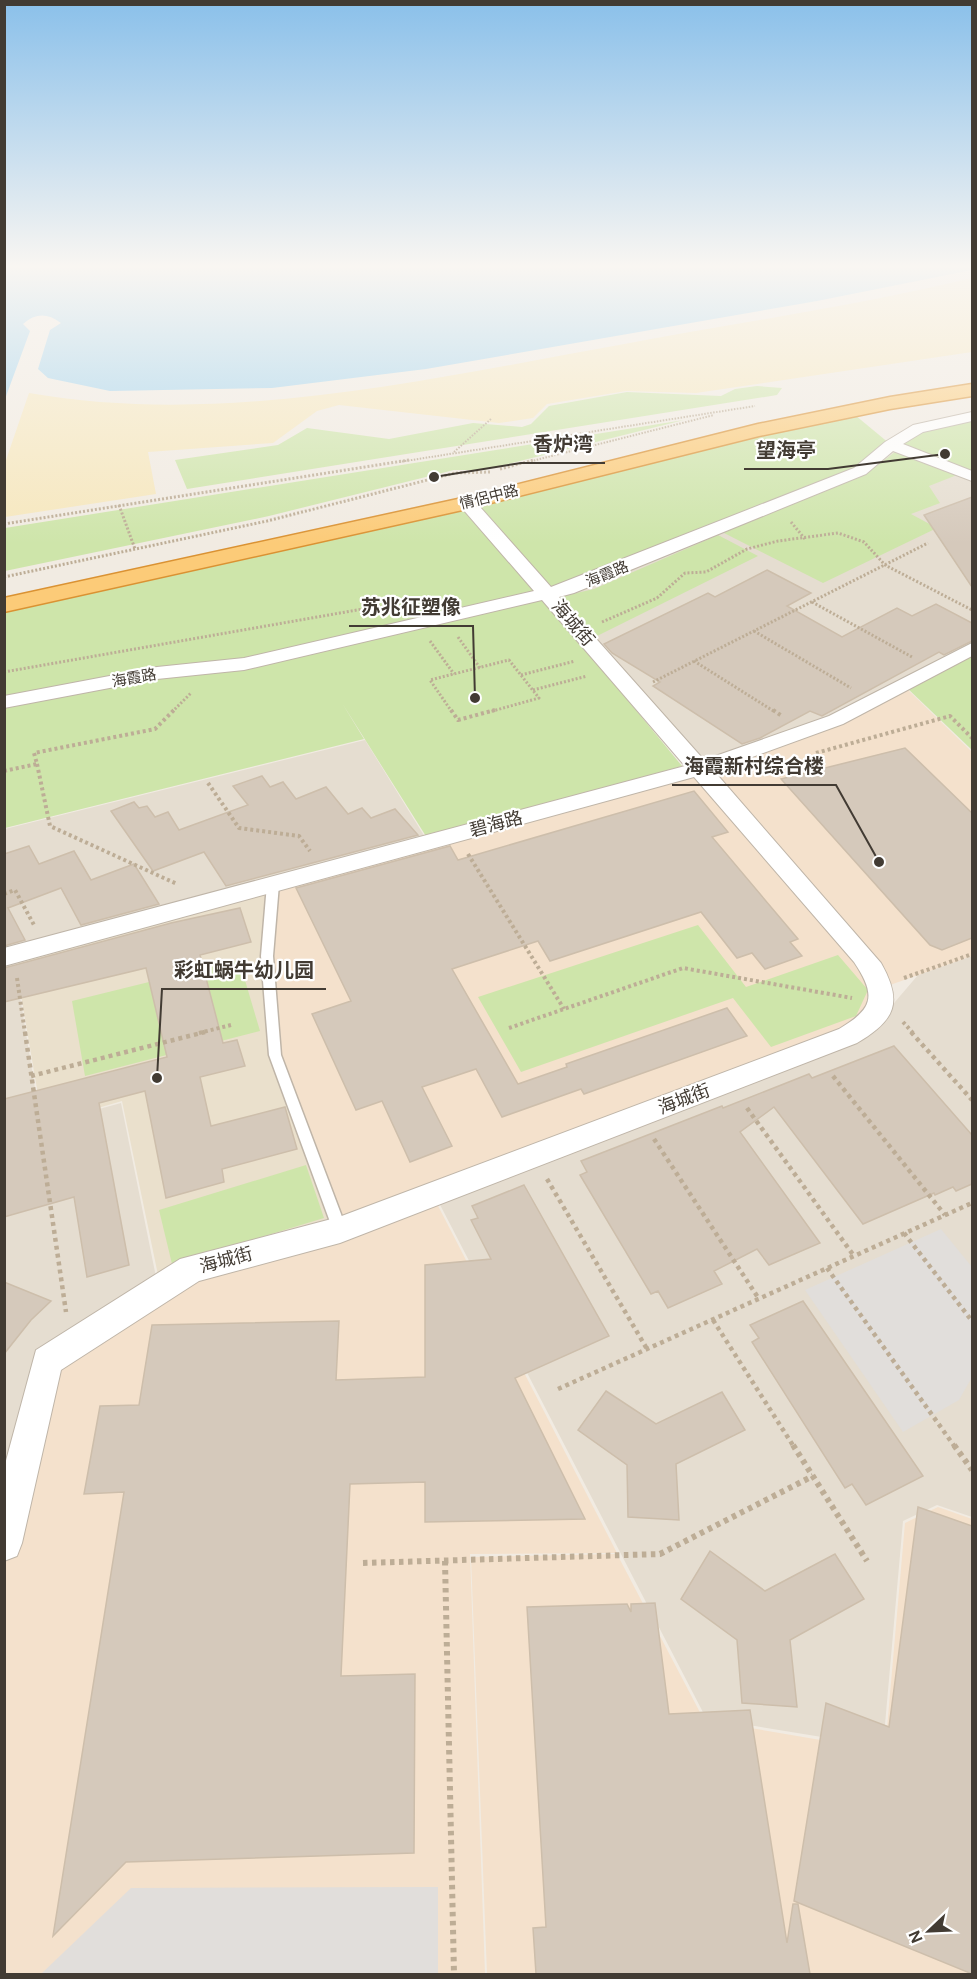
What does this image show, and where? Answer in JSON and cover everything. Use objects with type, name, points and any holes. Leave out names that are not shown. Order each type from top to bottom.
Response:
[{"type":"highway","name":"情侶中路","points":[[4,591],[449,492],[811,404],[972,379]]},
{"type":"highway","name":"情侶中路","points":[[4,605],[467,503],[758,430],[890,403],[972,390]]},
{"type":"street","name":"海霞路","points":[[4,702],[157,673],[243,664],[586,584],[860,471],[891,445],[918,428],[972,417]]},
{"type":"street","points":[[891,445],[972,476]]},
{"type":"street","name":"海城街","points":[[4,1543],[47,1360],[191,1269],[340,1230],[848,1036],[866,1027],[876,1017],[882,995],[874,971],[863,956],[702,768],[467,503]]},
{"type":"street","name":"碧海路","points":[[9,956],[702,768],[836,720],[972,649]]},
{"type":"lane","points":[[273,884],[267,956],[275,1055],[340,1230]]},
{"type":"path","points":[[4,524],[738,409],[486,473],[456,473],[342,503],[4,577]]},
{"type":"path","points":[[453,452],[491,419]]},
{"type":"path","points":[[119,505],[135,549]]},
{"type":"path","points":[[581,632],[657,598],[685,573],[706,572],[747,549],[838,533],[864,542],[885,565],[972,610]]},
{"type":"path","points":[[634,692],[928,543]]},
{"type":"path","points":[[4,672],[420,599]]},
{"type":"path","points":[[812,602],[912,657]]},
{"type":"path","points":[[444,618],[480,668]]},
{"type":"path","points":[[418,624],[454,674]]},
{"type":"path","points":[[754,631],[854,689]]},
{"type":"path","points":[[509,660],[539,698],[458,720],[430,680],[480,668],[509,660]]},
{"type":"path","points":[[694,661],[787,720]]},
{"type":"path","points":[[521,675],[608,662]]},
{"type":"path","points":[[532,690],[608,662]]},
{"type":"path","points":[[194,669],[199,684],[155,729],[34,753],[50,826],[213,901]]},
{"type":"path","points":[[814,754],[950,716],[972,738]]},
{"type":"path","points":[[4,771],[37,764]]},
{"type":"path","points":[[208,783],[239,828],[299,836],[324,870]]},
{"type":"path","points":[[456,835],[564,1009]]},
{"type":"path","points":[[4,894],[15,890],[45,947]]},
{"type":"path","points":[[509,1028],[683,968],[882,995],[972,954]]},
{"type":"path","points":[[9,956],[32,1076],[66,1312]]},
{"type":"path","points":[[882,995],[972,1100]]},
{"type":"path","points":[[32,1076],[231,1025]]},
{"type":"path","points":[[833,1076],[945,1215]]},
{"type":"path","points":[[747,1108],[854,1256]]},
{"type":"path","points":[[639,1116],[759,1299]]},
{"type":"path","points":[[546,1178],[647,1349]]},
{"type":"path","points":[[558,1389],[972,1203]]},
{"type":"path","points":[[904,1233],[972,1321]]},
{"type":"path","points":[[827,1268],[972,1470]]},
{"type":"path","points":[[713,1320],[867,1561]]},
{"type":"path","points":[[363,1563],[660,1554],[813,1476]]},
{"type":"path","points":[[445,1561],[454,1974]]},
{"type":"shaded area","points":[[892,446],[972,476],[972,648],[835,719],[703,767],[550,595]]},
{"type":"shaded area","points":[[905,687],[972,752],[972,956],[890,985],[704,769]]},
{"type":"shaded area","points":[[365,740],[428,842],[12,948],[41,1125],[121,1103],[158,1287],[5,1531],[5,829]]},
{"type":"shaded area","points":[[700,770],[873,971],[875,1017],[342,1225],[278,1055],[270,955],[275,886]]},
{"type":"shaded area","points":[[272,884],[271,1056],[335,1228],[158,1275],[122,1101],[43,1124],[13,948]]},
{"type":"shaded area","points":[[972,956],[972,1517],[937,1505],[903,1521],[883,1747],[706,1718],[436,1197],[871,1030],[918,975]]},
{"type":"shaded area","points":[[434,1198],[617,1553],[470,1554],[485,1974],[5,1974],[5,1555],[50,1361],[191,1272]]},
{"type":"shaded area","points":[[941,1229],[972,1267],[972,1377],[959,1400],[903,1432],[805,1290]]},
{"type":"shaded area","points":[[938,1507],[972,1519],[972,1974],[487,1974],[471,1557],[617,1554],[704,1720],[885,1751],[905,1523]]},
{"type":"shaded area","points":[[438,1887],[438,1974],[41,1974],[131,1888]]},
{"type":"green space","points":[[757,386],[782,388],[777,395],[187,489],[175,460],[278,445],[307,428],[389,439],[473,423],[522,427],[531,424],[549,406],[627,392],[721,396],[735,389]]},
{"type":"green space","points":[[855,415],[890,444],[859,470],[549,594],[470,503]]},
{"type":"green space","points":[[972,417],[972,475],[892,445],[920,428]]},
{"type":"green space","points":[[684,420],[484,470],[454,470],[269,516],[5,571],[5,528]]},
{"type":"green space","points":[[895,452],[957,475],[929,486],[940,503],[911,514],[937,528],[823,583],[722,532],[866,474]]},
{"type":"green space","points":[[466,504],[682,766],[429,841],[342,703],[364,739],[5,828],[5,702],[243,662],[5,701],[5,604]]},
{"type":"green space","points":[[718,535],[758,556],[595,637],[559,597],[594,589]]},
{"type":"green space","points":[[972,651],[972,750],[905,686]]},
{"type":"green space","points":[[698,925],[746,987],[838,955],[868,990],[856,1016],[771,1047],[733,998],[521,1072],[478,997]]},
{"type":"green space","points":[[239,960],[260,1031],[85,1076],[72,1001],[149,982],[160,1026],[203,969]]},
{"type":"green space","points":[[306,1165],[324,1218],[172,1264],[159,1210]]},
{"type":"sand","points":[[542,359],[922,359],[696,393],[626,391],[547,404],[533,418],[499,423],[339,405],[317,411],[273,443],[148,452],[156,494],[5,517],[5,463],[29,393],[102,402],[176,405],[251,402],[400,384]]},
{"type":"water","points":[[5,359],[20,359],[5,399]]},
{"type":"water","points":[[41,359],[481,359],[426,369],[272,388],[110,391],[48,378],[38,369]]},
{"type":"building","points":[[972,497],[972,587],[924,515]]},
{"type":"building","points":[[767,570],[811,593],[787,606],[842,637],[897,608],[912,616],[936,604],[972,623],[972,641],[944,655],[939,652],[822,716],[810,711],[760,738],[742,744],[653,686],[660,682],[612,653],[604,644],[708,593],[715,597]]},
{"type":"building","points":[[905,748],[972,813],[972,938],[942,950],[930,945],[781,779]]},
{"type":"building","points":[[262,776],[270,787],[283,782],[296,799],[326,787],[348,814],[362,808],[371,818],[395,809],[418,835],[226,886],[204,852],[153,871],[111,811],[134,802],[139,808],[147,806],[155,817],[168,812],[179,830],[248,805],[233,786]]},
{"type":"building","points":[[694,791],[728,832],[712,837],[798,939],[790,942],[802,956],[765,969],[752,953],[737,958],[701,912],[550,961],[538,941],[452,969],[518,1084],[567,1067],[566,1064],[727,1008],[747,1036],[584,1094],[581,1089],[502,1117],[476,1069],[422,1087],[452,1146],[410,1162],[382,1101],[356,1110],[312,1014],[351,1001],[296,888],[450,846],[458,860]]},
{"type":"building","points":[[29,846],[39,864],[74,851],[91,880],[134,864],[159,904],[81,925],[61,888],[8,908],[25,940],[4,946],[4,854]]},
{"type":"building","points":[[240,908],[251,942],[200,955],[223,1043],[237,1040],[245,1066],[200,1077],[211,1126],[285,1107],[297,1149],[222,1169],[224,1182],[166,1198],[145,1091],[99,1103],[129,1265],[87,1277],[74,1197],[4,1217],[4,1099],[167,1057],[146,968],[4,1002],[4,968],[171,923]]},
{"type":"building","points":[[894,1046],[972,1135],[972,1184],[956,1191],[953,1187],[935,1195],[934,1193],[863,1224],[774,1107],[740,1132],[820,1243],[769,1265],[757,1249],[714,1271],[722,1284],[668,1308],[658,1291],[651,1294],[580,1175],[587,1172],[581,1161],[809,1074],[812,1078]]},
{"type":"building","points":[[524,1185],[609,1336],[515,1378],[585,1519],[425,1522],[425,1482],[350,1484],[341,1676],[415,1674],[414,1853],[126,1862],[53,1936],[124,1492],[84,1494],[100,1406],[139,1405],[152,1325],[339,1321],[336,1380],[425,1377],[425,1265],[491,1259],[471,1220],[478,1218],[472,1206]]},
{"type":"building","points":[[4,1282],[51,1301],[31,1320],[4,1354]]},
{"type":"building","points":[[803,1301],[923,1476],[866,1505],[852,1484],[845,1488],[752,1342],[759,1338],[750,1325]]},
{"type":"building","points":[[606,1391],[656,1424],[722,1392],[745,1430],[676,1464],[679,1520],[628,1517],[627,1465],[578,1430]]},
{"type":"building","points":[[918,1507],[972,1526],[972,1974],[794,1901],[826,1703],[889,1727]]},
{"type":"building","points":[[710,1551],[765,1591],[835,1554],[864,1599],[790,1640],[797,1707],[742,1703],[737,1640],[681,1599]]},
{"type":"building","points":[[655,1603],[669,1714],[750,1710],[787,1943],[793,1904],[798,1904],[810,1974],[536,1974],[533,1928],[546,1927],[527,1607],[627,1604],[631,1612],[631,1604]]},
{"type":"place","name":"望海亭","points":[[945,454]]},
{"type":"place","name":"香炉湾","points":[[434,477]]},
{"type":"place","name":"苏兆征塑像","points":[[475,698]]},
{"type":"place","name":"海霞新村综合楼","points":[[879,862]]},
{"type":"place","name":"彩虹蜗牛幼儿园","points":[[157,1078]]}]
